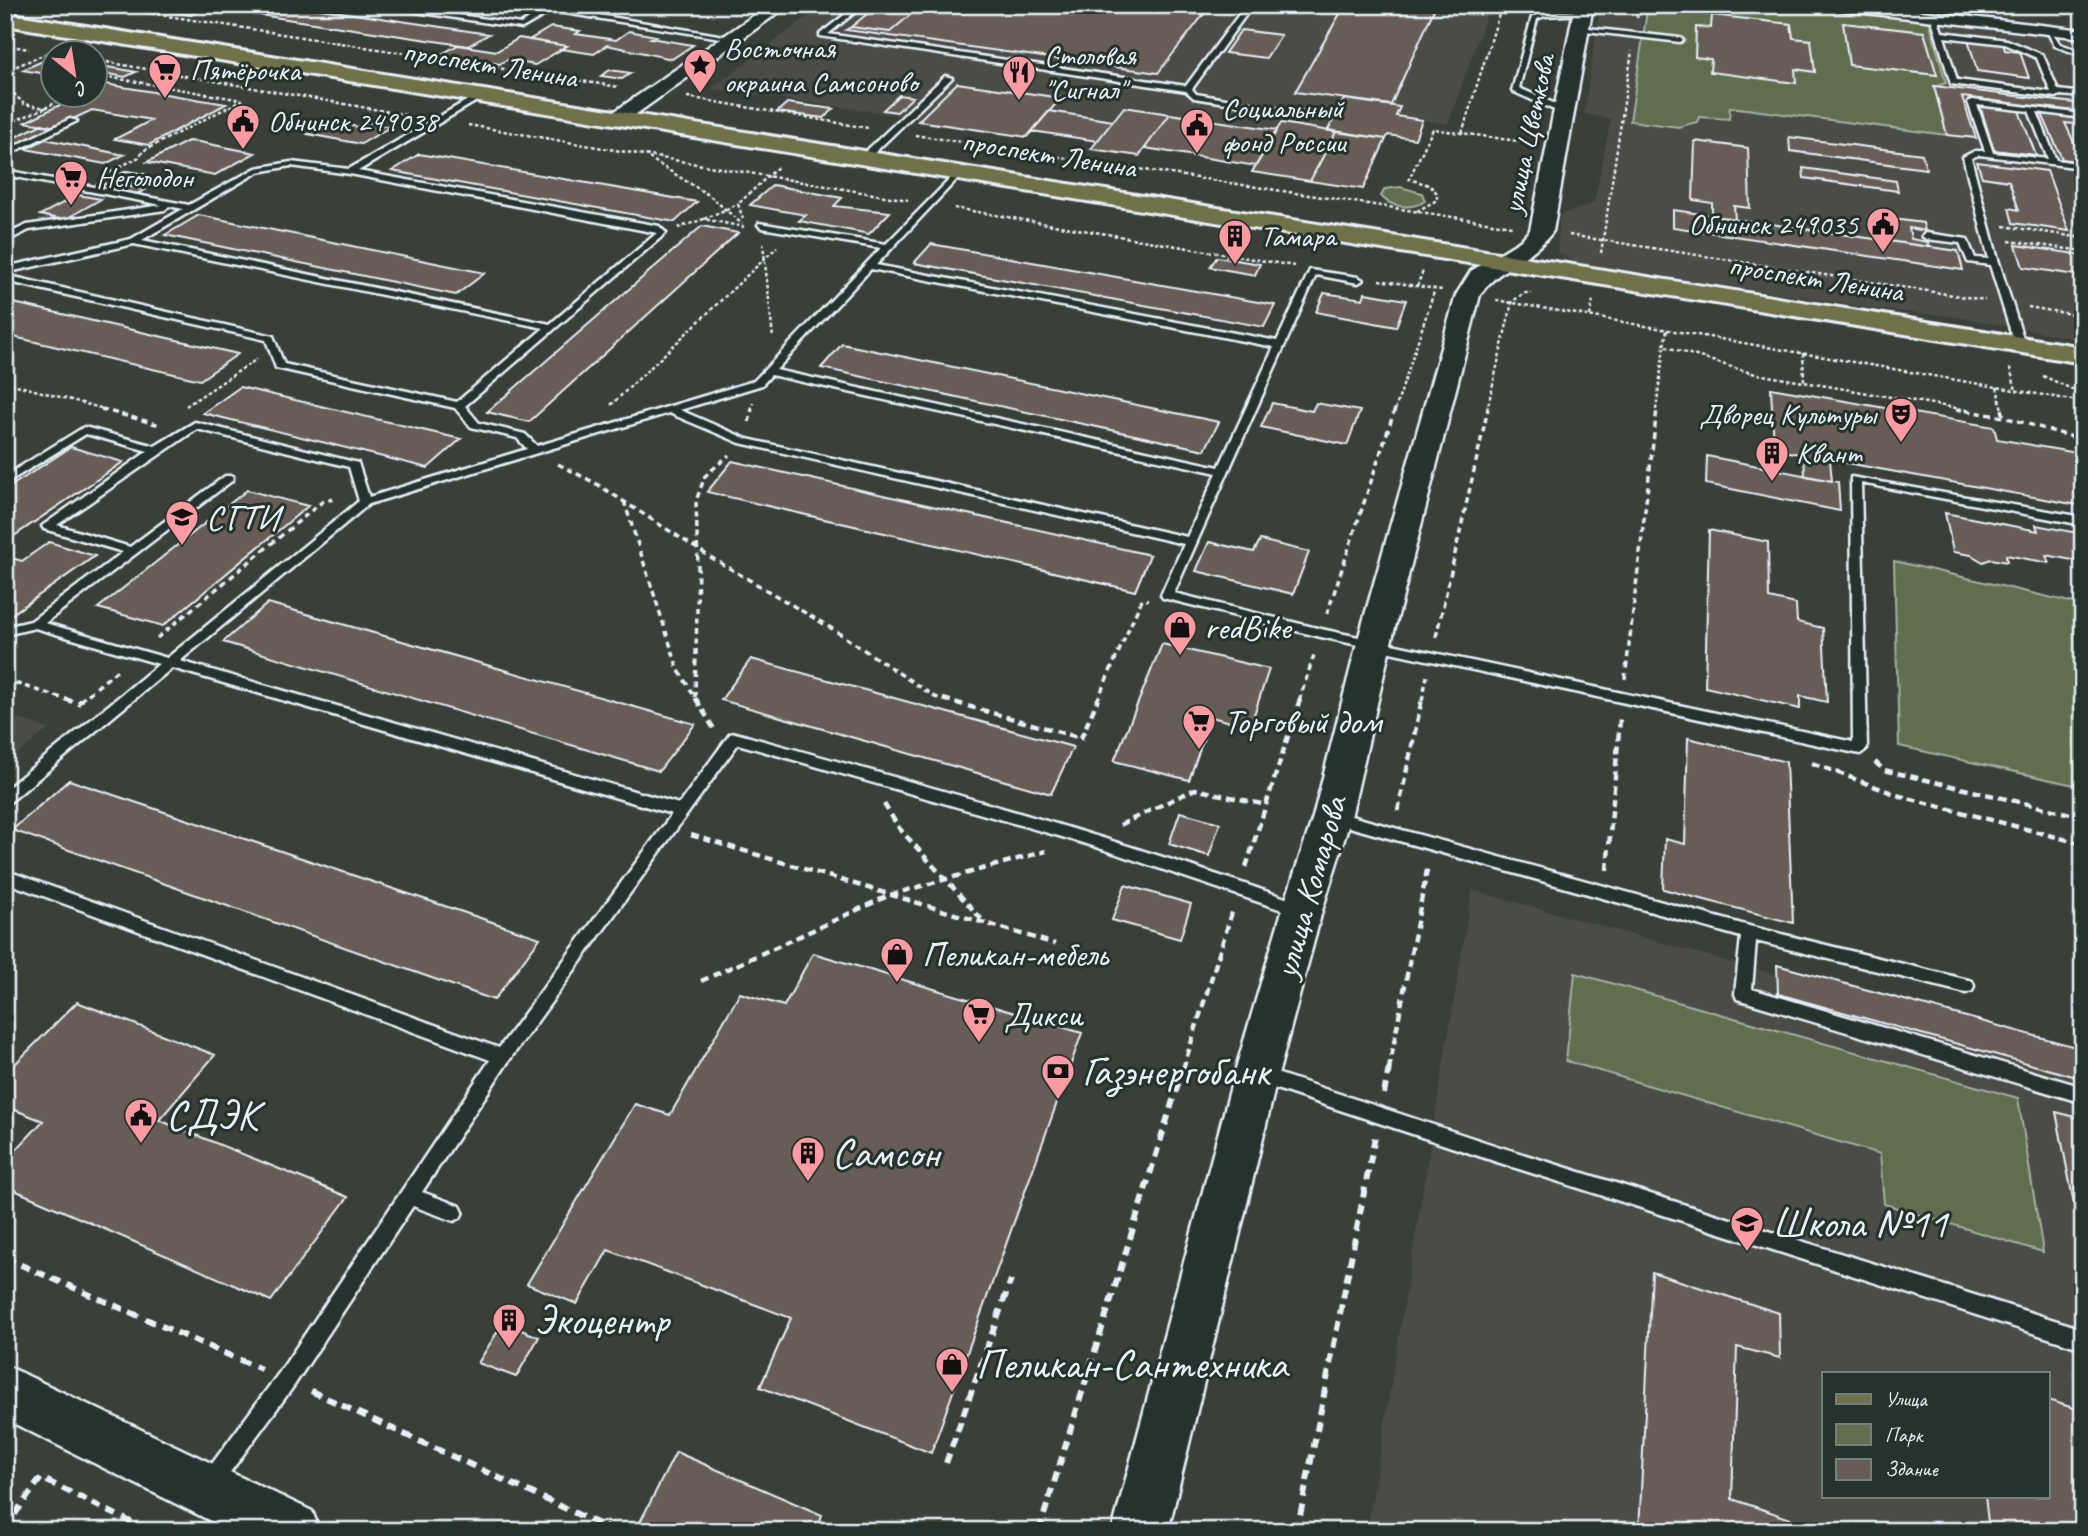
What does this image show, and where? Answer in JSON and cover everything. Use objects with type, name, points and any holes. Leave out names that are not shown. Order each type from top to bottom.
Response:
[{"type":"main road","name":"проспект Ленина","points":[[5,19],[2083,355]]},
{"type":"street","points":[[618,118],[781,5]]},
{"type":"street","points":[[1830,5],[2083,34]]},
{"type":"street","name":"улица Цветкова","points":[[1506,261],[1528,246],[1541,230],[1582,16]]},
{"type":"street","name":"улица Комарова","points":[[1140,1531],[1256,1075],[1302,911],[1332,817],[1374,643],[1468,295],[1480,276],[1506,261]]},
{"type":"street","points":[[5,1391],[292,1531]]},
{"type":"lane","points":[[373,5],[522,26],[551,9]]},
{"type":"lane","points":[[525,5],[733,38]]},
{"type":"lane","points":[[861,5],[822,35],[1188,89],[1194,96],[1316,115]]},
{"type":"lane","points":[[1188,89],[1250,5]]},
{"type":"lane","points":[[1564,111],[1515,89],[1534,18],[1544,14],[1582,16],[1634,35],[1680,40]]},
{"type":"lane","points":[[1934,16],[1954,82],[2056,95],[2055,92]]},
{"type":"lane","points":[[2048,30],[2057,45],[2083,54]]},
{"type":"lane","points":[[1939,34],[2007,42],[2040,57],[2055,92]]},
{"type":"lane","points":[[864,158],[948,78]]},
{"type":"lane","points":[[2055,92],[2083,95]]},
{"type":"lane","points":[[351,172],[481,96]]},
{"type":"lane","points":[[1990,154],[1972,102],[2083,116]]},
{"type":"lane","points":[[2032,110],[2053,162]]},
{"type":"lane","points":[[5,154],[73,121]]},
{"type":"lane","points":[[2020,345],[1994,263],[1966,157],[1978,153],[1990,154],[2079,168]]},
{"type":"lane","points":[[5,270],[134,241],[256,170],[291,164],[351,172],[659,229],[662,233],[459,406]]},
{"type":"lane","points":[[5,172],[191,208]]},
{"type":"lane","points":[[5,798],[365,502],[758,383],[958,173]]},
{"type":"lane","points":[[6,238],[27,228],[177,205]]},
{"type":"lane","points":[[763,227],[888,247]]},
{"type":"lane","points":[[1926,236],[1964,241],[1971,260],[1994,263]]},
{"type":"lane","points":[[134,241],[551,327]]},
{"type":"lane","points":[[869,266],[1280,345]]},
{"type":"lane","points":[[1364,279],[1313,272],[1167,595],[1431,656],[1621,704],[1860,749],[1855,480],[2083,521]]},
{"type":"lane","points":[[5,278],[270,338],[280,366],[459,406],[474,425],[521,436],[536,452]]},
{"type":"lane","points":[[773,368],[1223,471]]},
{"type":"lane","points":[[671,410],[744,441],[1191,542]]},
{"type":"lane","points":[[132,551],[48,526],[195,425],[354,465],[365,502]]},
{"type":"lane","points":[[5,481],[84,430],[157,450]]},
{"type":"lane","points":[[5,631],[35,624],[229,478]]},
{"type":"lane","points":[[35,624],[682,811]]},
{"type":"lane","points":[[206,1488],[286,1380],[502,1057],[735,738],[1091,839],[1240,887],[1302,911]]},
{"type":"lane","points":[[1332,817],[1749,933],[1966,986]]},
{"type":"lane","points":[[5,876],[502,1057]]},
{"type":"lane","points":[[1749,933],[1743,993],[2083,1095]]},
{"type":"lane","points":[[1256,1075],[2083,1339]]},
{"type":"lane","points":[[409,1196],[454,1212]]},
{"type":"path","points":[[98,5],[657,92],[868,128]]},
{"type":"path","points":[[1462,133],[1502,5]]},
{"type":"path","points":[[1590,316],[1639,5]]},
{"type":"path","points":[[5,71],[38,57]]},
{"type":"path","points":[[108,62],[1304,267]]},
{"type":"path","points":[[80,187],[242,100],[108,77]]},
{"type":"path","points":[[5,85],[24,104],[38,107]]},
{"type":"path","points":[[5,125],[45,108]]},
{"type":"path","points":[[1415,211],[1437,200],[1437,193],[1430,186],[1409,179],[1433,129],[1531,143]]},
{"type":"path","points":[[908,134],[2083,316]]},
{"type":"path","points":[[662,233],[738,204],[800,147]]},
{"type":"path","points":[[646,155],[710,196],[745,227]]},
{"type":"path","points":[[738,204],[745,227]]},
{"type":"path","points":[[704,219],[745,227],[763,227],[763,261],[773,368]]},
{"type":"path","points":[[2083,222],[2080,222],[2083,230]]},
{"type":"path","points":[[2006,249],[1999,226],[2083,238]]},
{"type":"path","points":[[1987,237],[2083,251]]},
{"type":"path","points":[[1364,279],[1511,302],[2083,402]]},
{"type":"path","points":[[1393,834],[1511,302],[1524,293],[1535,292]]},
{"type":"path","points":[[1605,893],[1621,704],[1667,330]]},
{"type":"path","points":[[1664,346],[1751,373],[2004,417],[2083,440]]},
{"type":"path","points":[[182,409],[273,348]]},
{"type":"path","points":[[1803,353],[1804,382]]},
{"type":"path","points":[[5,382],[185,432]]},
{"type":"path","points":[[695,697],[696,500],[705,476],[744,441],[758,383]]},
{"type":"path","points":[[1997,387],[2004,417]]},
{"type":"path","points":[[536,452],[596,483],[697,549],[831,628],[935,697],[1081,738],[1142,598],[1154,602]]},
{"type":"path","points":[[5,680],[108,713]]},
{"type":"path","points":[[1860,749],[1884,770],[2083,817]]},
{"type":"path","points":[[1806,759],[1900,796],[2083,844]]},
{"type":"path","points":[[701,981],[890,895],[1091,839],[1195,789],[1266,805]]},
{"type":"path","points":[[669,828],[1055,944]]},
{"type":"path","points":[[1297,1531],[1432,845]]},
{"type":"path","points":[[946,1463],[1011,1280]]},
{"type":"path","points":[[5,1528],[41,1478],[149,1531]]},
{"type":"shaded area","points":[[823,5],[1490,5],[1448,124],[1423,120],[1415,139],[1388,135],[1386,139],[1336,132],[1310,181],[1252,172],[1255,165],[1145,148],[1139,156],[1091,149],[1112,121],[1050,111],[1027,137],[918,121],[919,118],[711,89]]},
{"type":"shaded area","points":[[1600,5],[1792,5],[2083,38],[2083,340],[1951,316],[1884,310],[1574,262],[1557,252],[1560,215],[1594,203],[1611,119],[1584,114]]},
{"type":"shaded area","points":[[5,714],[49,729],[5,764]]},
{"type":"shaded area","name":"Школа №11","points":[[1472,890],[1777,975],[1778,994],[2083,1079],[2083,1531],[1367,1531]]},
{"type":"green space","points":[[1648,5],[1793,5],[1929,20],[1946,83],[1934,87],[1947,135],[1730,107],[1729,119],[1699,117],[1697,122],[1678,127],[1630,121]]},
{"type":"green space","points":[[1400,187],[1422,193],[1425,201],[1414,206],[1402,206],[1390,203],[1381,196],[1385,189]]},
{"type":"green space","points":[[1894,561],[2083,605],[2083,787],[1899,746]]},
{"type":"green space","points":[[1575,973],[2018,1098],[2043,1252],[1884,1204],[1880,1154],[1566,1061]]},
{"type":"building","points":[[293,5],[489,34],[468,46],[199,6]]},
{"type":"building","points":[[878,5],[922,5],[890,32],[851,27]]},
{"type":"building","points":[[922,5],[1211,5],[1158,73],[846,30],[851,27],[890,32]]},
{"type":"building","points":[[1345,5],[1436,5],[1391,105],[1295,92]]},
{"type":"building","points":[[133,6],[209,7],[191,15]]},
{"type":"building","points":[[1712,15],[1791,24],[1793,38],[1811,40],[1815,72],[1795,69],[1796,83],[1710,72],[1711,59],[1695,57],[1696,27],[1711,28]]},
{"type":"building","points":[[1843,23],[1924,32],[1937,75],[1849,65]]},
{"type":"building","points":[[551,27],[616,40],[629,31],[656,36],[651,38],[693,45],[672,59],[607,45],[594,54],[561,49],[567,46],[529,40]]},
{"type":"building","points":[[1241,30],[1281,35],[1266,58],[1225,53]]},
{"type":"building","points":[[519,38],[567,46],[535,65],[506,60],[500,64],[440,55],[458,45],[497,51]]},
{"type":"building","points":[[1968,39],[2003,43],[2005,50],[2020,52],[2029,78],[1977,71]]},
{"type":"building","points":[[38,63],[38,73],[22,70]]},
{"type":"building","points":[[108,67],[136,72],[125,77],[109,74]]},
{"type":"building","points":[[610,70],[631,73],[622,79],[601,76]]},
{"type":"building","points":[[957,83],[1061,98],[1027,137],[918,121]]},
{"type":"building","points":[[108,84],[226,104],[149,145],[115,139],[152,120],[92,110],[56,127],[25,122],[54,108],[108,108]]},
{"type":"building","points":[[1934,86],[2083,104],[2083,112],[1962,97],[1976,138],[1947,135]]},
{"type":"building","points":[[899,95],[913,97],[897,112],[883,110]]},
{"type":"building","points":[[1344,99],[1400,107],[1396,116],[1422,120],[1415,139],[1388,135],[1386,139],[1328,130]]},
{"type":"building","points":[[787,103],[834,109],[824,118],[777,112]]},
{"type":"building","points":[[1980,106],[2019,111],[2036,155],[1994,150]]},
{"type":"building","points":[[1124,107],[1170,114],[1139,156],[1091,149]]},
{"type":"building","points":[[1049,111],[1113,121],[1097,141],[1032,131]]},
{"type":"building","points":[[1170,114],[1277,130],[1256,166],[1145,148]]},
{"type":"building","points":[[2042,114],[2083,119],[2083,125],[2065,123],[2083,162],[2062,159]]},
{"type":"building","points":[[331,122],[358,127],[365,122],[390,127],[361,144],[308,134]]},
{"type":"building","points":[[1281,123],[1336,132],[1310,181],[1252,172]]},
{"type":"building","points":[[42,124],[56,127],[20,144],[5,142]]},
{"type":"building","points":[[1336,132],[1386,139],[1363,189],[1310,181]]},
{"type":"building","points":[[1789,137],[1922,154],[1926,169],[1790,151]]},
{"type":"building","points":[[45,139],[124,155],[105,164],[26,149]]},
{"type":"building","points":[[188,141],[255,153],[215,175],[147,162]]},
{"type":"building","points":[[1695,141],[1748,148],[1750,208],[1734,206],[1735,219],[1712,216],[1712,203],[1693,200]]},
{"type":"building","points":[[419,154],[697,202],[675,222],[392,171]]},
{"type":"building","points":[[1977,162],[2047,171],[2069,231],[2013,223],[2009,208],[2019,210],[2009,181],[1982,177]]},
{"type":"building","points":[[1803,168],[1896,181],[1898,191],[1804,178]]},
{"type":"building","points":[[127,171],[145,174],[129,183],[136,185],[131,187],[145,190],[132,196],[97,188],[105,184],[99,183]]},
{"type":"building","points":[[773,185],[842,198],[834,206],[890,212],[869,234],[799,221],[806,215],[750,205]]},
{"type":"building","name":"Неголодон","points":[[78,195],[101,199],[64,220],[40,215]]},
{"type":"building","points":[[1673,210],[1958,251],[1963,270],[1673,227]]},
{"type":"building","points":[[199,215],[485,273],[456,295],[165,235]]},
{"type":"building","points":[[1877,217],[1923,223],[1925,231],[1909,228],[1911,239],[1928,242],[1929,247],[1882,240]]},
{"type":"building","points":[[702,226],[738,233],[529,422],[487,412]]},
{"type":"building","points":[[931,244],[1275,305],[1264,327],[914,263]]},
{"type":"building","points":[[2016,245],[2083,255],[2083,276],[2023,267]]},
{"type":"building","name":"Тамара","points":[[1217,257],[1260,264],[1255,275],[1210,267]]},
{"type":"building","points":[[1324,293],[1363,299],[1365,293],[1406,300],[1396,327],[1316,312]]},
{"type":"building","points":[[5,301],[238,354],[200,380],[5,335]]},
{"type":"building","points":[[842,344],[1219,422],[1205,450],[821,368]]},
{"type":"building","points":[[240,387],[461,439],[428,468],[203,413]]},
{"type":"building","name":"Дворец Культуры","points":[[1771,388],[1994,427],[1997,439],[2083,454],[2083,506],[1830,460],[1832,481],[1805,476],[1804,455],[1774,449]]},
{"type":"building","points":[[1272,403],[1312,411],[1316,403],[1360,411],[1347,445],[1261,427]]},
{"type":"building","points":[[71,447],[123,462],[5,542],[5,490]]},
{"type":"building","name":"Квант","points":[[1707,456],[1838,482],[1840,511],[1706,484]]},
{"type":"building","points":[[732,461],[1150,555],[1135,591],[707,492]]},
{"type":"building","points":[[247,490],[308,506],[163,626],[98,608]]},
{"type":"building","points":[[1945,513],[2038,531],[2036,525],[2083,534],[2083,562],[2046,555],[2049,563],[2006,555],[2007,562],[1991,559],[1983,562],[1971,555],[1953,552]]},
{"type":"building","points":[[1709,530],[1768,542],[1769,598],[1796,604],[1797,622],[1823,628],[1827,702],[1800,696],[1800,709],[1705,687]]},
{"type":"building","points":[[1260,540],[1309,552],[1293,594],[1196,571],[1209,542],[1254,552]]},
{"type":"building","points":[[49,542],[95,556],[5,619],[5,556],[22,561]]},
{"type":"building","points":[[268,603],[695,724],[659,771],[223,642]]},
{"type":"building","points":[[1162,644],[1269,669],[1250,727],[1211,717],[1189,780],[1114,761]]},
{"type":"building","points":[[751,659],[1073,747],[1051,794],[721,700]]},
{"type":"building","points":[[1688,738],[1786,762],[1793,923],[1663,889],[1665,839],[1685,844]]},
{"type":"building","points":[[69,780],[540,938],[494,1000],[12,830]]},
{"type":"building","points":[[1180,812],[1220,823],[1209,856],[1169,844]]},
{"type":"building","points":[[1125,885],[1191,904],[1180,939],[1112,920]]},
{"type":"building","name":"Самсон","points":[[813,953],[1082,1033],[931,1453],[760,1387],[791,1318],[608,1250],[577,1304],[527,1284],[635,1104],[670,1115],[740,993],[784,1006]]},
{"type":"building","points":[[1777,965],[2083,1049],[2083,1079],[1778,994]]},
{"type":"building","points":[[77,1002],[215,1055],[159,1120],[348,1197],[271,1301],[5,1186],[5,1162],[43,1121],[5,1106],[5,1074]]},
{"type":"building","points":[[2056,1112],[2083,1119],[2083,1250]]},
{"type":"building","points":[[1652,1272],[1779,1313],[1780,1358],[1737,1347],[1732,1499],[1826,1531],[1639,1531]]},
{"type":"building","name":"Экоцентр","points":[[503,1323],[539,1337],[516,1377],[478,1363]]},
{"type":"building","points":[[2050,1401],[2083,1411],[2083,1531],[1989,1531],[1985,1498],[2050,1498]]},
{"type":"building","points":[[676,1452],[822,1515],[816,1531],[654,1531],[639,1524]]},
{"type":"place","name":"Восточная окраина Самсоново","points":[[700,95]]},
{"type":"place","name":"Пятёрочка","points":[[165,100]]},
{"type":"place","name":"Столовая \"Сигнал\"","points":[[1019,102]]},
{"type":"place","name":"Обнинск 249038","points":[[243,151]]},
{"type":"place","name":"Социальный фонд России","points":[[1197,155]]},
{"type":"place","name":"Неголодон","points":[[71,207]]},
{"type":"place","name":"Обнинск 249035","points":[[1883,254]]},
{"type":"place","name":"Тамара","points":[[1235,266]]},
{"type":"place","name":"Дворец Культуры","points":[[1901,444]]},
{"type":"place","name":"Квант","points":[[1772,483]]},
{"type":"place","name":"СГТИ","points":[[182,547]]},
{"type":"place","name":"redBike","points":[[1180,657]]},
{"type":"place","name":"Торговый дом","points":[[1199,751]]},
{"type":"place","name":"Пеликан-мебель","points":[[897,984]]},
{"type":"place","name":"Дикси","points":[[979,1044]]},
{"type":"place","name":"Газэнергобанк","points":[[1058,1101]]},
{"type":"place","name":"СДЭК","points":[[141,1145]]},
{"type":"place","name":"Самсон","points":[[808,1183]]},
{"type":"place","name":"Школа №11","points":[[1747,1253]]},
{"type":"place","name":"Экоцентр","points":[[509,1350]]},
{"type":"place","name":"Пеликан-Сантехника","points":[[952,1394]]}]
